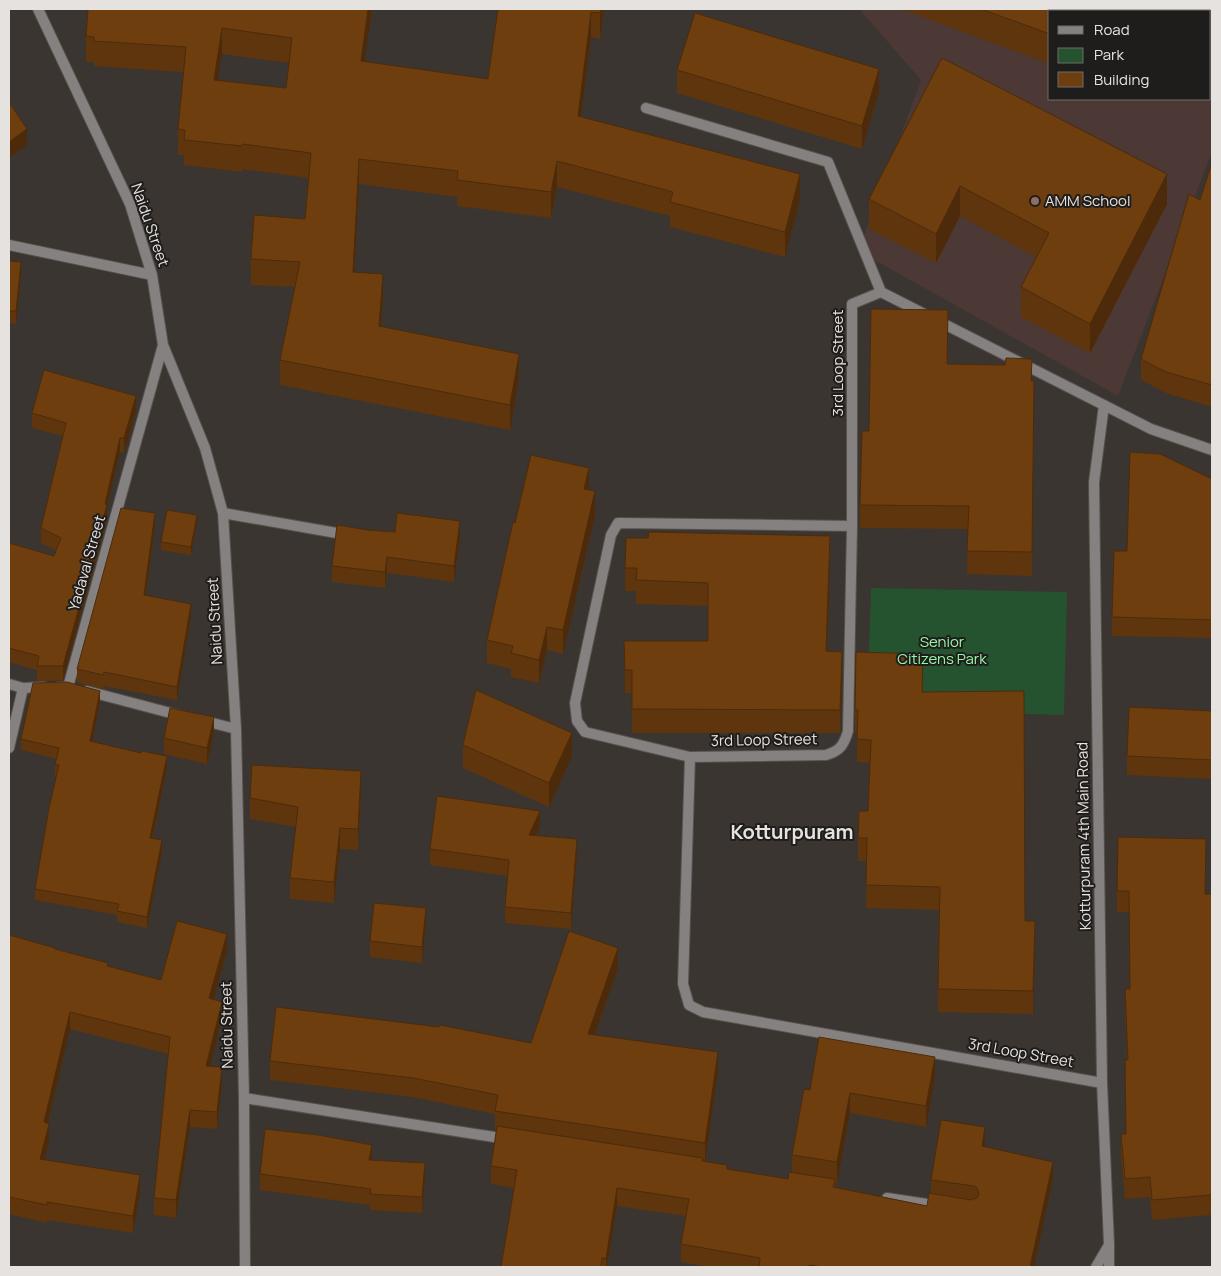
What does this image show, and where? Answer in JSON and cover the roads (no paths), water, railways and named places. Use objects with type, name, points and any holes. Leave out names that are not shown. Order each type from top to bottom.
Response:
[{"type":"street","name":"Naidu Street","points":[[38,9],[130,204],[152,274],[163,345],[205,448],[223,513],[236,729],[244,1098],[245,1267]]},
{"type":"street","points":[[646,108],[828,162],[881,292],[1151,429],[1212,450]]},
{"type":"street","points":[[9,245],[152,274]]},
{"type":"street","name":"3rd Loop Street","points":[[881,292],[852,304],[852,526],[848,731],[842,747],[837,752],[826,754],[690,757],[683,984],[689,1005],[703,1012],[1102,1083]]},
{"type":"street","name":"Yadaval Street","points":[[68,687],[163,345]]},
{"type":"street","name":"Kotturpuram 4th Main Road","points":[[1104,405],[1094,482],[1102,1083],[1109,1267]]},
{"type":"street","points":[[223,513],[360,538]]},
{"type":"street","points":[[690,757],[585,732],[577,720],[575,703],[611,535],[618,523],[852,526]]},
{"type":"street","points":[[9,684],[23,688],[68,687],[236,729]]},
{"type":"street","points":[[9,748],[23,688]]},
{"type":"street","points":[[244,1098],[513,1140]]},
{"type":"street","points":[[874,1196],[952,1208]]},
{"type":"street","points":[[1096,1267],[1109,1244]]},
{"type":"place","name":"AMM School","points":[[1035,201]]},
{"type":"district","name":"Kotturpuram","points":[[792,832]]},
{"type":"park label","name":"Senior Citizens Park","points":[[942,650]]}]
